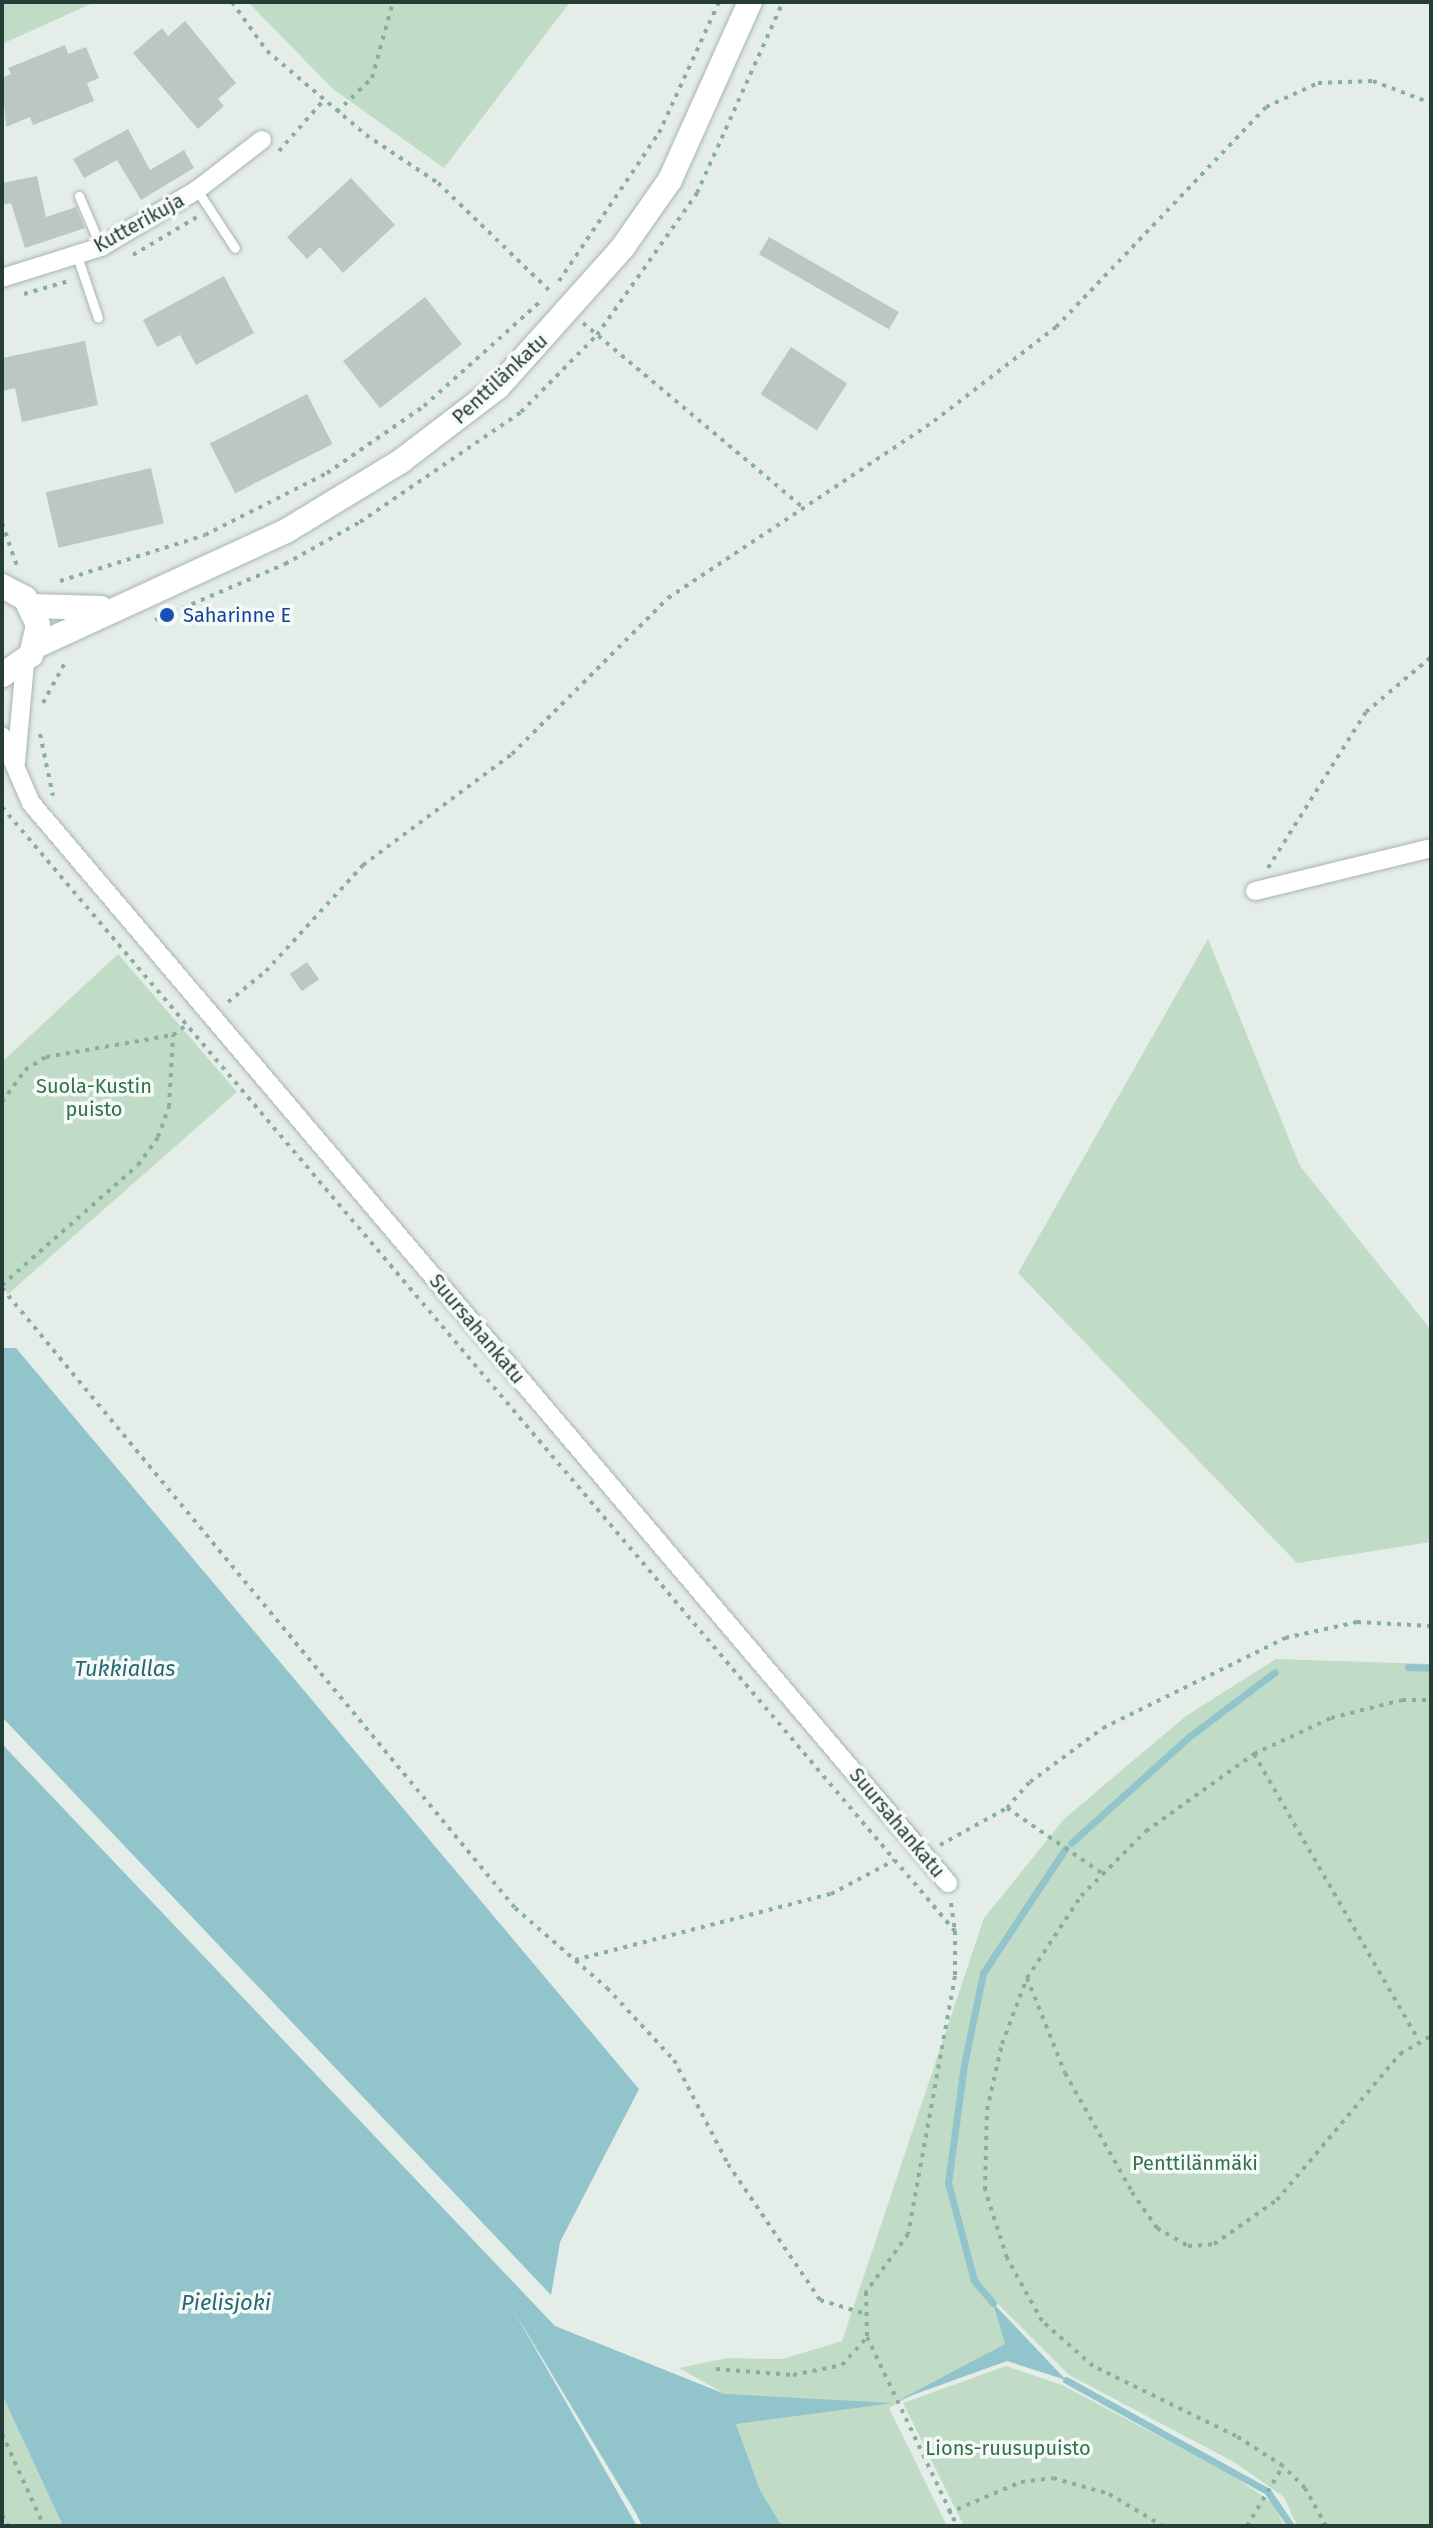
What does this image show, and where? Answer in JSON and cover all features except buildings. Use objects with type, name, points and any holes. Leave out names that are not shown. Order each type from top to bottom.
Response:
[{"type":"street","name":"Penttilänkatu","points":[[2,675],[30,654],[108,607],[250,548],[368,483],[498,387],[570,311],[670,180],[750,2]]},
{"type":"street","name":"Kutterikuja","points":[[2,278],[101,247],[197,190],[262,140]]},
{"type":"street","points":[[2,570],[20,590],[30,654],[15,769]]},
{"type":"street","points":[[20,590],[108,607]]},
{"type":"street","name":"Suursahankatu","points":[[2,736],[31,803],[948,1883]]},
{"type":"street","points":[[1255,891],[1431,848]]},
{"type":"lane","points":[[197,190],[235,248]]},
{"type":"lane","points":[[79,196],[101,247]]},
{"type":"lane","points":[[77,256],[98,318]]},
{"type":"path","points":[[232,2],[267,51],[337,112],[438,183],[570,311],[802,507]]},
{"type":"path","points":[[337,112],[372,78],[393,2]]},
{"type":"path","points":[[55,582],[205,535],[327,473],[424,406],[551,292],[659,133],[719,2]]},
{"type":"path","points":[[228,1002],[266,971],[363,865],[512,754],[668,598],[934,421],[1056,327],[1266,107],[1318,83],[1373,81],[1431,103]]},
{"type":"path","points":[[297,135],[324,101]]},
{"type":"path","points":[[2,523],[20,590]]},
{"type":"path","points":[[2,554],[10,552]]},
{"type":"path","points":[[1255,891],[1366,712],[1431,657]]},
{"type":"path","points":[[2,807],[955,1931],[955,1976],[908,2234],[866,2292],[866,2314],[867,2337],[947,2513],[957,2526]]},
{"type":"path","points":[[2,1102],[25,1070],[46,1057],[173,1035],[185,1026]]},
{"type":"path","points":[[173,1035],[169,1107],[158,1137],[138,1165],[2,1286],[402,1777],[515,1908],[575,1960],[674,2060],[728,2164],[820,2300],[866,2314]]},
{"type":"path","points":[[919,1850],[1007,1808],[1030,1782],[1103,1728],[1285,1638],[1357,1622],[1431,1626]]},
{"type":"path","points":[[1326,2526],[1305,2488],[1283,2466],[1236,2436],[1093,2366],[1042,2321],[1007,2258],[985,2190],[987,2110],[1027,1978],[1054,1931],[1103,1874],[1200,1788],[1254,1754],[1331,1718],[1402,1700],[1431,1700]]},
{"type":"path","points":[[1254,1754],[1418,2039]]},
{"type":"path","points":[[1007,1808],[1103,1874]]},
{"type":"path","points":[[575,1960],[831,1894],[895,1860]]},
{"type":"path","points":[[1027,1978],[1065,2073],[1132,2192],[1157,2228],[1188,2246],[1214,2244],[1277,2200],[1418,2039],[1431,2036]]},
{"type":"path","points":[[716,2369],[793,2375],[842,2365],[867,2337]]},
{"type":"path","points":[[2,2434],[44,2526]]},
{"type":"path","points":[[1247,2526],[1283,2466]]},
{"type":"path","points":[[947,2513],[1021,2482],[1053,2478],[1109,2494],[1163,2526]]},
{"type":"path","points":[[2,2515],[8,2526]]},
{"type":"green space","points":[[2,2],[95,2],[2,44]]},
{"type":"green space","points":[[248,2],[570,2],[444,168],[333,89]]},
{"type":"green space","points":[[1208,939],[1300,1166],[1431,1330],[1431,1542],[1297,1563],[1018,1273]]},
{"type":"green space","name":"Suola-Kustin puisto","points":[[118,954],[237,1092],[8,1294],[2,1284],[2,1062]]},
{"type":"green space","name":"Penttilänmäki","points":[[1276,1659],[1431,1664],[1431,2526],[1297,2526],[1284,2497],[1234,2462],[1069,2375],[995,2301],[1005,2344],[889,2408],[947,2526],[782,2526],[760,2490],[725,2394],[679,2368],[727,2358],[783,2359],[842,2341],[984,1918],[1064,1819],[1186,1716]]},
{"type":"green space","name":"Lions-ruusupuisto","points":[[1006,2366],[1062,2385],[1227,2472],[1273,2503],[1284,2526],[964,2526],[903,2403]]},
{"type":"green space","points":[[2,2394],[10,2410],[63,2526],[2,2526]]},
{"type":"water","name":"Tukkiallas","points":[[2,1348],[16,1348],[639,2089],[560,2242],[551,2295],[2,1717]]},
{"type":"water","name":"Pielisjoki","points":[[2,1744],[555,2326],[725,2394],[893,2403],[736,2424],[760,2490],[782,2526],[63,2526],[2,2394]]},
{"type":"water","points":[[993,2303],[1066,2380],[1007,2361],[899,2400],[1005,2344]]},
{"type":"pier","points":[[512,2308],[637,2515],[642,2526],[637,2526]]},
{"type":"waterway","points":[[1408,1667],[1431,1668]]},
{"type":"waterway","points":[[1071,1843],[1190,1736],[1275,1672]]},
{"type":"waterway","points":[[993,2303],[974,2280],[948,2183],[964,2065],[983,1973],[1065,1849]]},
{"type":"waterway","points":[[1066,2380],[1265,2490]]},
{"type":"waterway","points":[[1268,2492],[1291,2526]]},
{"type":"place","name":"Saharinne E","points":[[167,615]]}]
